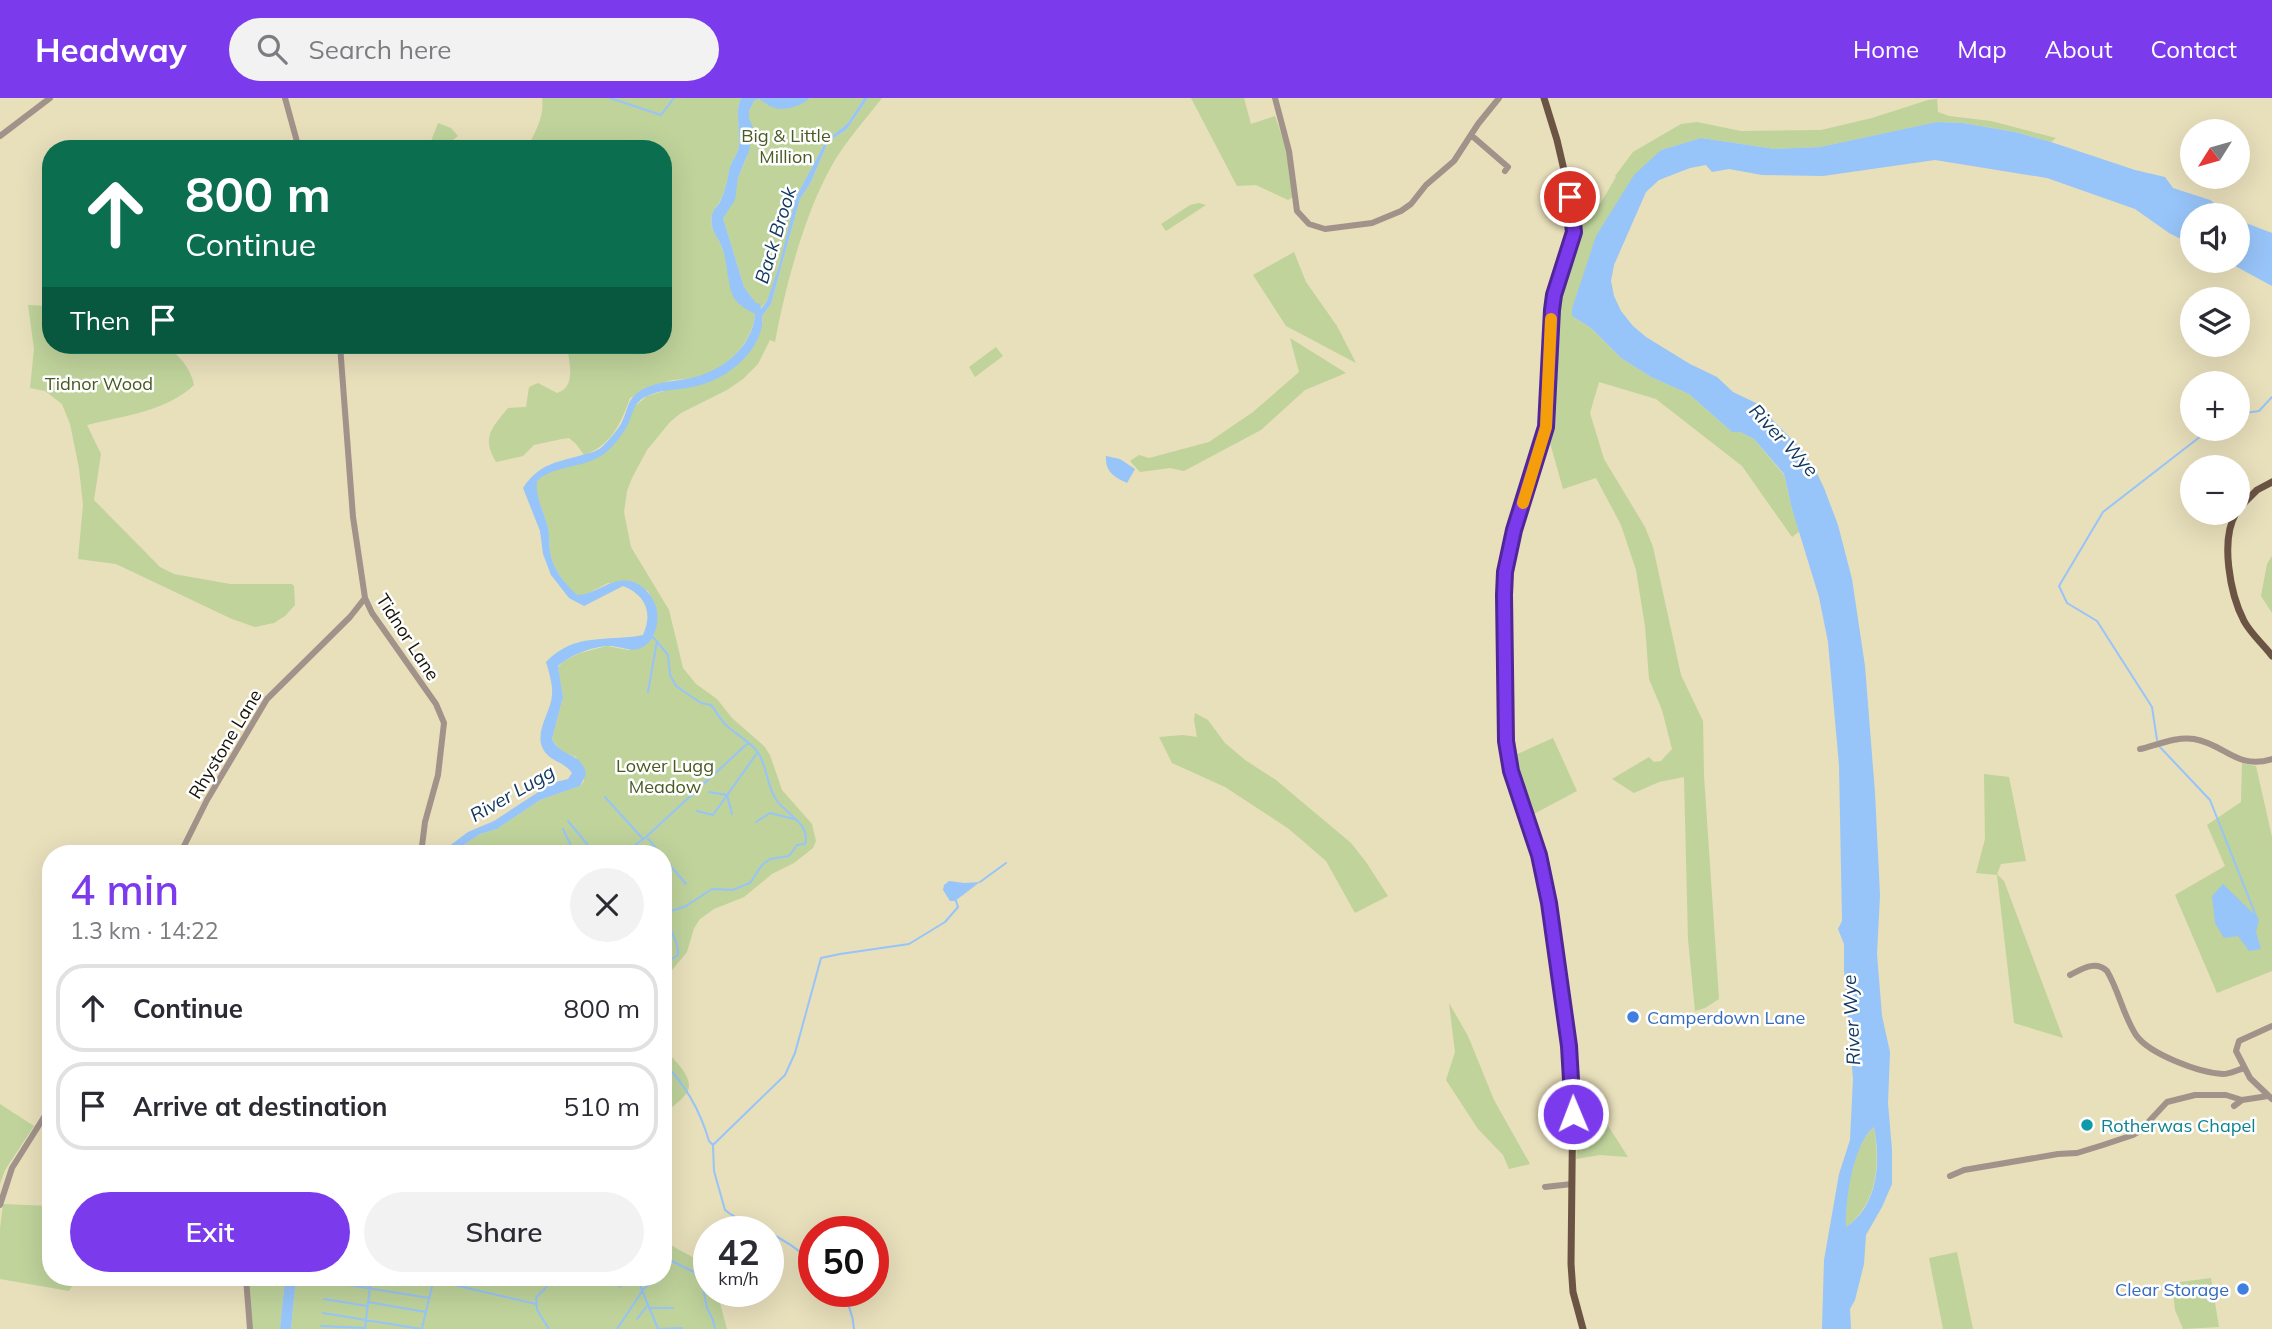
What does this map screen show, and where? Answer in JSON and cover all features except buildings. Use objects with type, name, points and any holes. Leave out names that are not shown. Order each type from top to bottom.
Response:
[{"type":"main road","points":[[1544,98],[1557,140],[1573,213],[1574,232],[1554,295],[1544,436],[1509,550],[1504,595],[1506,741],[1511,771],[1539,855],[1555,938],[1573,1083],[1573,1292],[1583,1329]]},
{"type":"main road","points":[[2250,497],[2272,482]]},
{"type":"main road","points":[[2232,525],[2228,539],[2229,566],[2236,596],[2245,622],[2272,656]]},
{"type":"street","points":[[0,136],[50,98]]},
{"type":"street","points":[[285,98],[297,140]]},
{"type":"street","points":[[1275,98],[1289,151],[1297,211],[1309,224],[1325,229],[1372,223],[1411,204],[1426,185],[1454,161],[1487,111],[1499,98]]},
{"type":"street","points":[[1471,135],[1508,168]]},
{"type":"street","name":"Tidnor Lane","points":[[341,354],[352,517],[365,598],[372,613],[436,704],[444,723],[438,775],[425,822],[422,845]]},
{"type":"street","name":"Rhystone Lane","points":[[184,845],[206,800],[267,699],[350,617],[365,598]]},
{"type":"street","points":[[2140,749],[2179,739],[2195,739],[2240,760],[2250,762],[2272,759]]},
{"type":"street","points":[[2070,975],[2093,965],[2099,965],[2107,971],[2137,1037],[2154,1051],[2220,1074],[2244,1068]]},
{"type":"street","points":[[2270,1098],[2244,1068],[2236,1051],[2239,1041],[2272,1026]]},
{"type":"street","points":[[1950,1176],[1976,1168],[2077,1153],[2133,1135],[2147,1125],[2167,1102],[2203,1094],[2242,1100],[2270,1098]]},
{"type":"street","points":[[2234,1106],[2242,1100]]},
{"type":"street","points":[[0,1205],[12,1168],[42,1120]]},
{"type":"street","points":[[1552,1197],[1548,1187],[1572,1184]]},
{"type":"street","points":[[247,1286],[250,1329]]},
{"type":"green space","points":[[542,98],[741,98],[738,110],[738,149],[711,224],[723,251],[732,293],[755,314],[749,335],[728,361],[709,373],[657,385],[630,398],[614,432],[593,451],[584,455],[569,438],[534,445],[523,456],[496,462],[489,446],[493,427],[508,408],[526,407],[529,387],[538,383],[557,393],[563,390],[569,380],[568,354],[672,354],[672,140],[531,140],[541,118]]},
{"type":"green space","name":"Big & Little Million","points":[[810,98],[864,98],[848,123],[826,141],[796,197],[791,226],[773,286],[767,301],[760,309],[744,287],[723,218],[734,200],[738,178],[747,157],[749,111],[754,101],[757,99],[791,106]]},
{"type":"green space","name":"Lower Lugg Meadow","points":[[868,98],[882,98],[842,149],[821,186],[797,252],[775,342],[770,340],[758,364],[743,379],[681,413],[670,422],[647,450],[627,491],[624,512],[631,547],[669,610],[683,668],[696,684],[717,699],[732,718],[764,746],[770,755],[782,790],[812,824],[816,841],[813,848],[794,863],[772,874],[744,897],[714,909],[700,919],[694,928],[687,952],[672,970],[672,845],[464,845],[480,834],[497,829],[540,800],[580,786],[584,781],[576,757],[561,751],[552,739],[563,697],[558,667],[580,653],[607,646],[628,650],[653,637],[655,630],[657,618],[648,591],[608,583],[585,595],[576,595],[563,581],[551,558],[548,527],[538,498],[536,481],[613,444],[634,407],[647,396],[691,387],[756,343],[762,316],[771,304],[800,199],[811,182],[828,142],[847,129]]},
{"type":"green space","points":[[1191,98],[1244,98],[1251,124],[1275,116],[1286,148],[1293,197],[1288,200],[1256,185],[1237,186]]},
{"type":"green space","points":[[1937,99],[1938,112],[1949,116],[1991,121],[2056,138],[2051,142],[2015,132],[1963,123],[1938,122],[1820,147],[1775,149],[1701,138],[1661,150],[1572,316],[1591,328],[1621,358],[1651,377],[1689,394],[1732,432],[1740,432],[1754,439],[1784,475],[1800,531],[1792,537],[1742,466],[1656,399],[1599,382],[1590,413],[1604,459],[1645,527],[1653,547],[1681,675],[1703,721],[1704,776],[1719,999],[1695,1011],[1688,939],[1684,777],[1659,782],[1634,793],[1612,779],[1649,757],[1654,762],[1661,761],[1672,749],[1662,710],[1649,679],[1645,626],[1636,570],[1621,525],[1596,478],[1563,489],[1549,439],[1554,312],[1558,289],[1580,220],[1597,208],[1615,176],[1633,152],[1681,124],[1697,122],[1741,131],[1821,130]]},
{"type":"green space","points":[[438,123],[451,128],[458,136],[453,140],[431,140]]},
{"type":"green space","points":[[1190,205],[1206,205],[1166,231],[1161,224]]},
{"type":"green space","points":[[1294,252],[1306,282],[1337,326],[1356,363],[1286,326],[1253,275]]},
{"type":"green space","name":"Tidnor Wood","points":[[28,305],[42,306],[42,354],[176,354],[190,373],[194,385],[183,394],[158,407],[87,425],[101,454],[94,500],[160,567],[174,574],[230,584],[292,584],[295,605],[285,616],[274,623],[255,627],[232,619],[116,564],[78,559],[83,505],[70,424],[62,404],[45,391],[30,388],[34,349]]},
{"type":"green space","points":[[1290,338],[1346,373],[1305,390],[1261,430],[1184,471],[1170,468],[1140,472],[1130,461],[1139,455],[1149,458],[1209,442],[1253,412],[1299,372]]},
{"type":"green space","points":[[996,347],[1003,356],[975,377],[969,367]]},
{"type":"green space","points":[[2272,556],[2272,613],[2261,596],[2267,564]]},
{"type":"green space","points":[[1195,713],[1208,720],[1225,743],[1245,760],[1276,780],[1351,843],[1388,896],[1355,913],[1326,861],[1289,829],[1225,787],[1172,763],[1159,737],[1197,737]]},
{"type":"green space","points":[[1553,738],[1577,791],[1530,816],[1513,756]]},
{"type":"green space","points":[[2242,763],[2256,766],[2272,837],[2272,971],[2217,993],[2175,895],[2225,866],[2207,825],[2241,802]]},
{"type":"green space","points":[[1984,774],[2009,777],[2026,861],[2001,864],[1997,874],[2004,881],[2063,1038],[2014,1023],[1997,875],[1976,873],[1985,839]]},
{"type":"green space","points":[[1449,1003],[1468,1036],[1494,1100],[1530,1164],[1509,1169],[1503,1155],[1478,1129],[1446,1080],[1455,1052]]},
{"type":"green space","points":[[672,1058],[688,1079],[688,1091],[672,1107]]},
{"type":"green space","points":[[0,1104],[34,1126],[5,1170],[0,1184]]},
{"type":"green space","points":[[1605,1121],[1628,1157],[1600,1155],[1576,1159],[1580,1122]]},
{"type":"green space","points":[[1874,1127],[1877,1155],[1874,1182],[1864,1207],[1845,1228],[1855,1160],[1866,1136]]},
{"type":"green space","points":[[3,1204],[42,1206],[42,1286],[72,1286],[69,1291],[0,1279]]},
{"type":"green space","points":[[672,1245],[693,1257],[693,1307],[721,1307],[727,1329],[291,1329],[295,1286],[672,1286]]},
{"type":"green space","points":[[1957,1252],[1973,1329],[1943,1329],[1929,1258]]},
{"type":"green space","points":[[2211,1278],[2219,1327],[2183,1329],[2175,1310],[2172,1283]]},
{"type":"green space","points":[[249,1286],[284,1286],[280,1329],[252,1329]]},
{"type":"water","points":[[741,98],[810,98],[797,106],[782,109],[758,99],[754,101],[749,111],[753,128],[749,151],[738,178],[735,200],[723,218],[744,287],[756,303],[760,304],[761,309],[767,301],[779,266],[796,197],[826,141],[848,123],[864,98],[868,98],[847,129],[828,142],[811,182],[800,199],[771,304],[762,316],[759,335],[748,354],[725,374],[707,383],[645,397],[635,407],[622,434],[605,453],[588,462],[552,472],[537,481],[538,498],[548,527],[551,558],[564,581],[577,595],[614,582],[630,581],[638,584],[648,592],[655,604],[656,630],[649,642],[638,649],[598,647],[576,655],[558,666],[563,697],[552,739],[583,767],[586,774],[580,786],[540,800],[497,829],[480,834],[464,845],[451,845],[468,832],[494,821],[552,783],[568,779],[572,773],[546,753],[541,742],[540,736],[552,695],[546,662],[568,646],[580,642],[643,635],[647,619],[645,606],[637,594],[623,586],[584,606],[569,598],[551,575],[543,554],[540,531],[523,488],[536,473],[549,465],[602,447],[622,422],[630,401],[640,391],[657,384],[710,372],[732,357],[748,338],[755,314],[734,298],[723,250],[711,221],[722,198],[738,149],[738,110]]},
{"type":"water","name":"River Wye","points":[[1937,122],[1963,123],[2015,132],[2165,177],[2173,188],[2214,203],[2180,203],[2180,238],[2135,209],[2047,178],[1935,160],[1823,176],[1762,175],[1729,169],[1712,172],[1706,165],[1659,180],[1646,192],[1614,265],[1611,281],[1614,296],[1621,311],[1633,326],[1690,364],[1717,377],[1733,392],[1756,403],[1799,447],[1815,469],[1824,488],[1838,525],[1852,579],[1865,666],[1875,793],[1880,895],[1877,954],[1882,1016],[1890,1052],[1888,1103],[1892,1184],[1866,1235],[1864,1264],[1855,1300],[1850,1309],[1851,1329],[1822,1329],[1824,1260],[1839,1174],[1850,1140],[1853,1079],[1844,944],[1838,929],[1842,921],[1839,765],[1828,642],[1819,597],[1784,474],[1754,439],[1740,432],[1732,432],[1689,394],[1651,377],[1621,358],[1591,328],[1572,316],[1596,236],[1634,175],[1661,150],[1701,138],[1775,149],[1820,147]],"holes":[[[1874,1127],[1877,1154],[1871,1195],[1857,1218],[1846,1227],[1849,1189],[1856,1159],[1867,1135]]]},
{"type":"water","points":[[2250,225],[2272,233],[2272,286],[2248,273]]},
{"type":"water","points":[[1106,456],[1120,459],[1135,469],[1127,483],[1111,473]]},
{"type":"water","points":[[949,881],[980,882],[955,901],[950,901],[943,890]]},
{"type":"water","points":[[2223,884],[2259,919],[2256,932],[2261,949],[2249,951],[2238,936],[2224,938],[2215,923],[2212,896]]},
{"type":"water","points":[[284,1286],[295,1286],[291,1329],[280,1329]]},
{"type":"waterway","points":[[610,98],[661,115],[674,98]]},
{"type":"waterway","points":[[2250,412],[2259,411],[2272,397]]},
{"type":"waterway","points":[[2157,740],[2152,707],[2097,621],[2067,603],[2059,586],[2103,512],[2195,441]]},
{"type":"waterway","points":[[653,637],[668,655],[670,675],[676,686],[701,703],[711,705],[725,724],[757,751],[773,795],[801,825],[806,837],[805,844],[797,845],[789,856],[770,859],[762,865],[750,883],[732,890],[712,889],[686,906],[672,911]]},
{"type":"waterway","points":[[648,692],[657,641]]},
{"type":"waterway","points":[[635,845],[748,743]]},
{"type":"waterway","points":[[2159,746],[2210,800],[2256,916]]},
{"type":"waterway","points":[[697,811],[713,815],[757,753]]},
{"type":"waterway","points":[[709,792],[727,795],[732,814]]},
{"type":"waterway","points":[[605,797],[642,838]]},
{"type":"waterway","points":[[756,822],[770,813],[794,819]]},
{"type":"waterway","points":[[568,821],[588,845]]},
{"type":"waterway","points":[[563,829],[571,845]]},
{"type":"waterway","points":[[648,839],[653,845]]},
{"type":"waterway","points":[[980,882],[1006,863]]},
{"type":"waterway","points":[[672,868],[686,884]]},
{"type":"waterway","points":[[713,1145],[785,1075],[795,1053],[821,958],[909,944],[945,922],[958,907],[956,901]]},
{"type":"waterway","points":[[672,933],[678,948],[678,955],[672,959]]},
{"type":"waterway","points":[[672,1072],[691,1099],[713,1145],[714,1171],[725,1210],[798,1250]]},
{"type":"waterway","points":[[672,1261],[694,1272],[702,1283],[715,1329]]},
{"type":"waterway","points":[[355,1286],[429,1298]]},
{"type":"waterway","points":[[365,1329],[370,1286]]},
{"type":"waterway","points":[[422,1328],[432,1286]]},
{"type":"waterway","points":[[459,1286],[536,1304]]},
{"type":"waterway","points":[[546,1286],[536,1298],[537,1310],[549,1329]]},
{"type":"waterway","points":[[640,1286],[658,1329]]},
{"type":"waterway","points":[[617,1329],[647,1286]]},
{"type":"waterway","points":[[324,1299],[367,1306]]},
{"type":"waterway","points":[[368,1302],[426,1312]]},
{"type":"waterway","points":[[637,1319],[647,1306]]},
{"type":"waterway","points":[[849,1307],[854,1329]]},
{"type":"waterway","points":[[650,1308],[673,1308]]},
{"type":"waterway","points":[[323,1313],[421,1329]]},
{"type":"waterway","points":[[321,1326],[365,1328]]},
{"type":"waterway","points":[[658,1329],[682,1328]]},
{"type":"slow traffic","points":[[1523,503],[1546,427],[1551,319]]},
{"type":"place","name":"Camperdown Lane","points":[[1633,1017]]},
{"type":"place","name":"Rotherwas Chapel","points":[[2087,1125]]},
{"type":"place","name":"Clear Storage","points":[[2243,1289]]},
{"type":"route","points":[[1570,197],[1574,232],[1570,252],[1554,295],[1546,427],[1509,550],[1504,595],[1506,741],[1511,771],[1534,837],[1549,903],[1569,1046],[1573,1114]]},
{"type":"water label","name":"Back Brook","points":[[775,235]]},
{"type":"water label","name":"River Lugg","points":[[512,793]]}]
